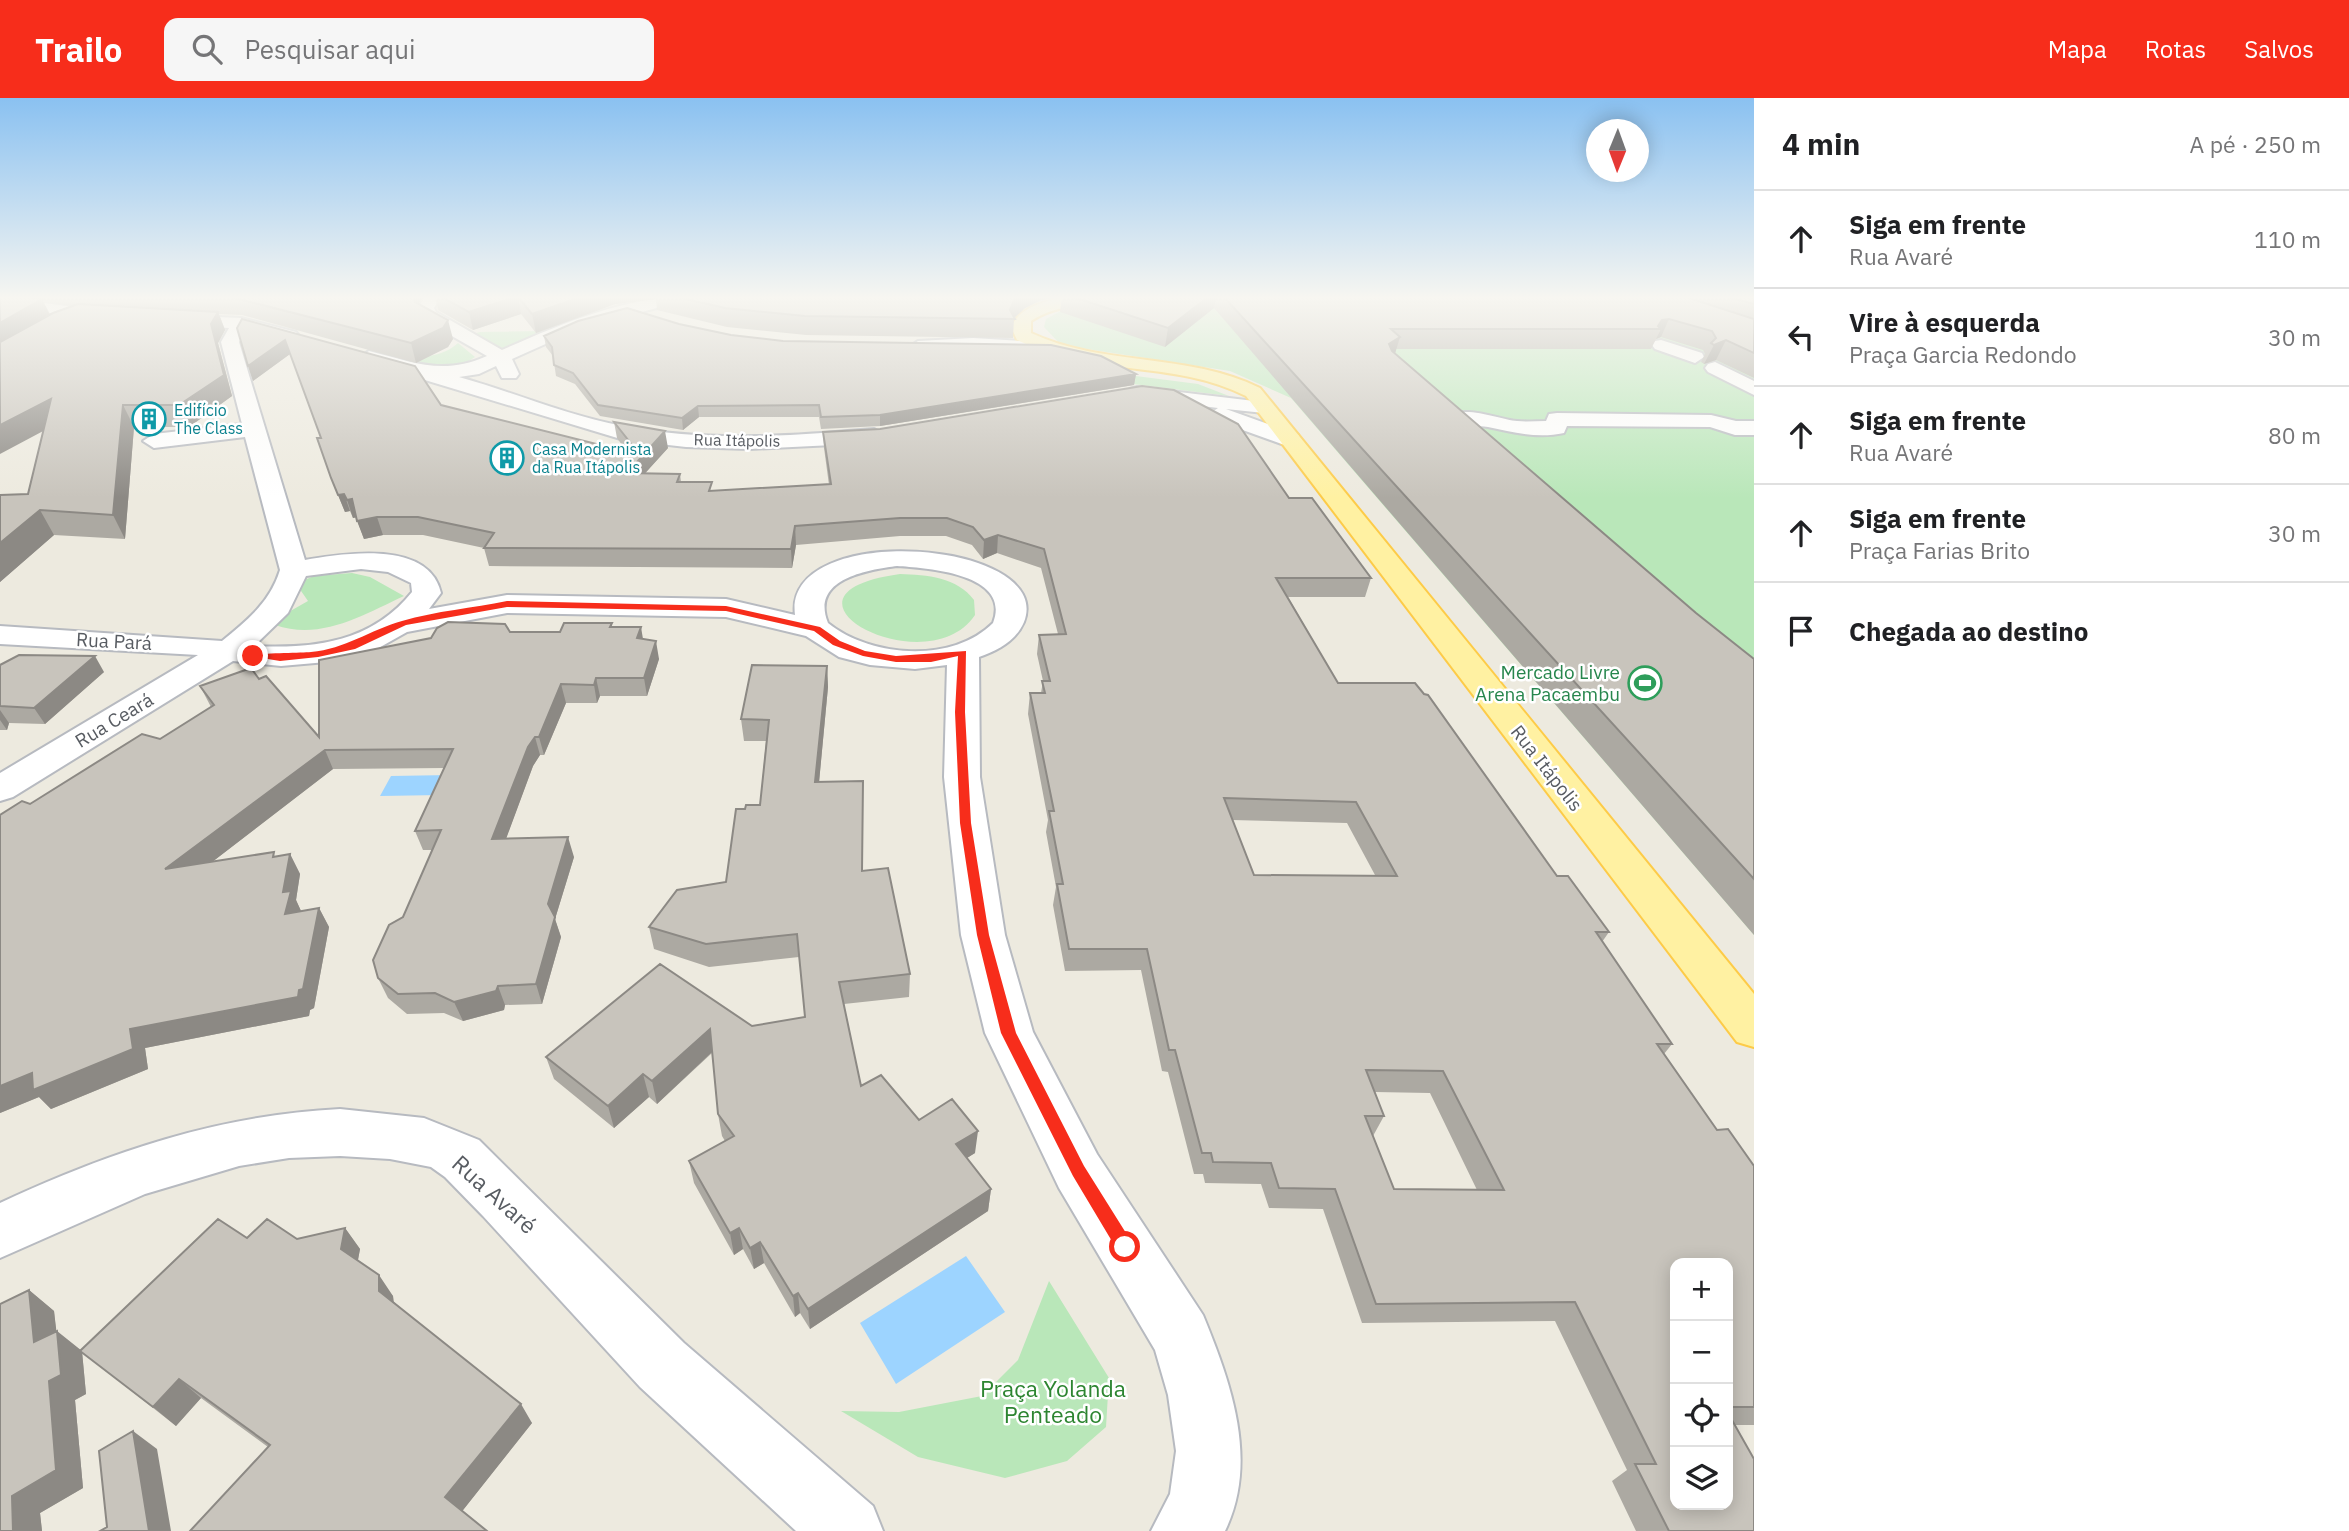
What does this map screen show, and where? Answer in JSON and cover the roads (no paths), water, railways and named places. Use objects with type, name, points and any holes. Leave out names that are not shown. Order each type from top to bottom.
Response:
[{"type":"main road","name":"Rua Itápolis","points":[[1131,364],[1231,381],[1253,393],[1754,1028]]},
{"type":"street","points":[[236,364],[294,570],[373,561],[398,565],[424,579],[507,604]]},
{"type":"street","name":"Rua Itápolis","points":[[393,364],[473,387],[509,388],[578,422],[625,433],[674,439],[805,441],[892,434]]},
{"type":"street","points":[[424,372],[472,370],[486,364]]},
{"type":"street","points":[[504,364],[509,388]]},
{"type":"street","points":[[1715,368],[1754,389]]},
{"type":"street","points":[[1264,407],[1163,394],[1115,395],[1161,401],[1222,414],[1290,440]]},
{"type":"street","points":[[1437,402],[1487,446]]},
{"type":"street","points":[[1457,419],[1489,420],[1513,428],[1556,428],[1557,419],[1711,421],[1735,428],[1754,428]]},
{"type":"street","points":[[154,441],[255,429]]},
{"type":"street","points":[[404,623],[507,604],[726,608],[817,629],[836,643],[863,653],[931,659],[963,653],[986,644],[1002,632],[1010,618],[1011,604],[1002,588],[983,574],[958,564],[897,558],[867,562],[840,570],[820,583],[726,608]]},
{"type":"street","name":"Rua Ceará","points":[[0,789],[228,651],[274,611],[284,598],[294,570]]},
{"type":"street","points":[[404,623],[427,593],[424,579]]},
{"type":"street","points":[[817,629],[808,613],[810,597],[820,583]]},
{"type":"street","name":"Rua Pará","points":[[0,635],[199,646],[280,658],[352,647],[404,623]]},
{"type":"street","points":[[963,653],[962,777],[983,935],[1009,1033],[1078,1171],[1181,1337],[1200,1395],[1209,1451],[1202,1505],[1186,1531]]},
{"type":"street","name":"Rua Avaré","points":[[0,1231],[75,1194],[208,1151],[279,1137],[359,1132],[412,1139],[455,1154],[545,1241],[602,1305],[711,1413],[848,1531]]},
{"type":"water","points":[[451,775],[441,795],[380,796],[391,776]]},
{"type":"water","points":[[966,1256],[1005,1312],[896,1384],[860,1323]]},
{"type":"place","name":"Edifício The Class","points":[[149,419]]},
{"type":"place","name":"Casa Modernista da Rua Itápolis","points":[[507,458]]},
{"type":"place","name":"Mercado Livre Arena Pacaembu","points":[[1645,683]]},
{"type":"park label","name":"Praça Yolanda Penteado","points":[[1053,1401]]}]
